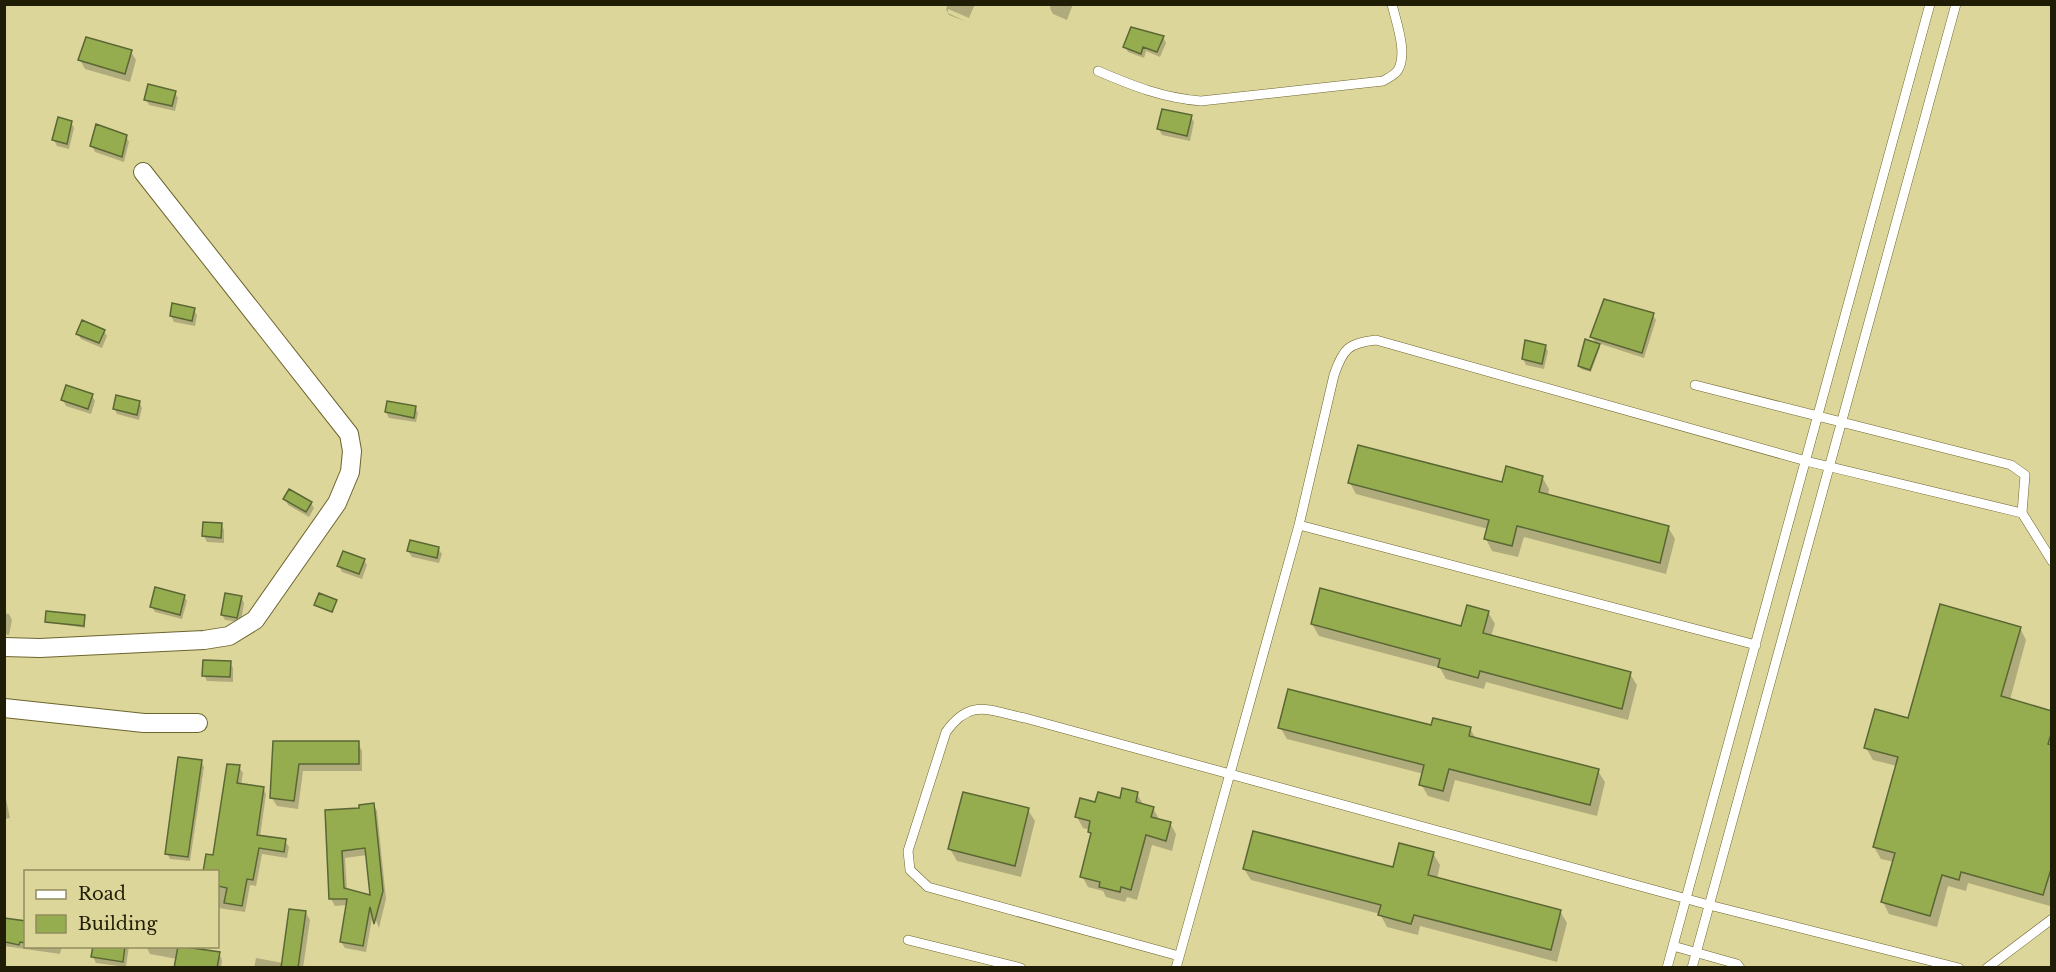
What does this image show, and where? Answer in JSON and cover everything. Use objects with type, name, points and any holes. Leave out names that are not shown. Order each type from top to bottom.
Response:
[{"type":"street","points":[[4,647],[40,648],[204,640],[229,636],[255,620],[337,502],[350,472],[352,451],[349,434],[143,172]]},
{"type":"street","points":[[4,708],[144,723],[198,723]]},
{"type":"lane","points":[[1098,71],[1148,92],[1177,99],[1201,101],[1383,81],[1397,73],[1401,64],[1401,51],[1392,4]]},
{"type":"lane","points":[[1667,968],[1930,4]]},
{"type":"lane","points":[[1692,968],[1956,4]]},
{"type":"lane","points":[[1176,968],[1299,525],[1334,375],[1342,354],[1356,342],[1376,340],[1806,461],[2022,513]]},
{"type":"lane","points":[[1695,385],[1842,421],[2019,470],[2025,476],[2026,483],[2022,513],[2052,561]]},
{"type":"lane","points":[[1299,525],[1756,645]]},
{"type":"lane","points":[[1179,956],[928,887],[910,870],[908,851],[946,732],[958,715],[974,708],[1025,718],[1686,899],[1959,968]]},
{"type":"lane","points":[[1987,968],[2052,919]]},
{"type":"lane","points":[[908,940],[1021,968]]},
{"type":"lane","points":[[1673,946],[1737,964],[1740,968]]},
{"type":"building","points":[[1131,27],[1164,36],[1157,52],[1143,47],[1141,54],[1123,47]]},
{"type":"building","points":[[86,37],[132,50],[125,74],[78,60]]},
{"type":"building","points":[[148,84],[176,91],[172,106],[144,100]]},
{"type":"building","points":[[1162,109],[1192,115],[1187,136],[1157,129]]},
{"type":"building","points":[[58,117],[72,121],[67,144],[52,140]]},
{"type":"building","points":[[96,124],[127,135],[122,157],[90,146]]},
{"type":"building","points":[[1604,299],[1654,313],[1642,353],[1590,337]]},
{"type":"building","points":[[172,303],[195,308],[192,321],[170,316]]},
{"type":"building","points":[[82,320],[105,330],[99,343],[76,334]]},
{"type":"building","points":[[1585,339],[1600,344],[1590,370],[1578,366]]},
{"type":"building","points":[[1525,340],[1546,345],[1542,364],[1522,359]]},
{"type":"building","points":[[66,385],[93,394],[88,409],[61,400]]},
{"type":"building","points":[[116,395],[140,401],[137,415],[113,409]]},
{"type":"building","points":[[387,401],[416,406],[414,418],[385,412]]},
{"type":"building","points":[[1358,445],[1502,482],[1506,466],[1543,476],[1539,492],[1669,526],[1660,563],[1517,526],[1512,546],[1484,539],[1489,520],[1348,483]]},
{"type":"building","points":[[289,489],[312,502],[306,512],[283,499]]},
{"type":"building","points":[[203,522],[222,523],[221,538],[202,536]]},
{"type":"building","points":[[410,540],[439,547],[437,558],[407,551]]},
{"type":"building","points":[[343,551],[365,559],[359,574],[337,566]]},
{"type":"building","points":[[155,587],[185,595],[180,615],[150,607]]},
{"type":"building","points":[[1320,588],[1461,626],[1467,605],[1489,611],[1483,633],[1631,672],[1622,709],[1480,671],[1478,678],[1438,667],[1440,659],[1311,624]]},
{"type":"building","points":[[225,593],[242,596],[237,618],[221,615]]},
{"type":"building","points":[[319,593],[337,600],[332,612],[314,605]]},
{"type":"building","points":[[1940,604],[2021,627],[2001,696],[2052,711],[2052,731],[2048,744],[2052,745],[2052,866],[2043,895],[1961,872],[1959,880],[1942,875],[1930,916],[1881,902],[1895,853],[1873,847],[1898,757],[1864,748],[1875,709],[1908,718]]},
{"type":"building","points":[[46,611],[85,615],[84,626],[45,622]]},
{"type":"building","points":[[203,660],[231,661],[230,677],[202,676]]},
{"type":"building","points":[[1288,689],[1431,725],[1433,718],[1471,727],[1469,736],[1599,769],[1590,805],[1449,769],[1443,791],[1419,785],[1424,765],[1278,728]]},
{"type":"building","points":[[273,741],[359,741],[359,764],[299,764],[294,801],[270,798]]},
{"type":"building","points":[[178,757],[202,760],[188,857],[165,854]]},
{"type":"building","points":[[227,764],[240,765],[237,783],[264,787],[257,835],[286,839],[284,852],[259,848],[253,880],[247,879],[242,906],[224,903],[227,888],[219,886],[219,870],[203,870],[206,854],[213,855]]},
{"type":"building","points":[[1122,788],[1138,792],[1136,802],[1154,807],[1151,817],[1171,822],[1166,841],[1146,835],[1131,890],[1121,887],[1120,892],[1099,887],[1100,882],[1080,877],[1091,833],[1088,832],[1090,821],[1075,817],[1080,798],[1095,802],[1098,792],[1120,798]]},
{"type":"building","points":[[963,792],[1029,808],[1015,866],[948,849]]},
{"type":"building","points":[[374,803],[383,891],[374,924],[370,907],[363,946],[340,942],[347,899],[329,899],[325,810],[359,808],[359,805]],"holes":[[[365,848],[370,895],[344,888],[342,851]]]},
{"type":"building","points":[[1253,831],[1393,867],[1399,843],[1434,852],[1428,875],[1561,910],[1551,950],[1414,915],[1411,924],[1378,915],[1381,905],[1243,869]]},
{"type":"building","points":[[289,909],[306,911],[298,968],[281,968]]},
{"type":"building","points":[[4,918],[24,921],[24,943],[20,942],[19,945],[5,942]]},
{"type":"building","points":[[93,948],[125,948],[123,962],[91,957]]},
{"type":"building","points":[[178,948],[220,952],[217,968],[174,968]]}]
